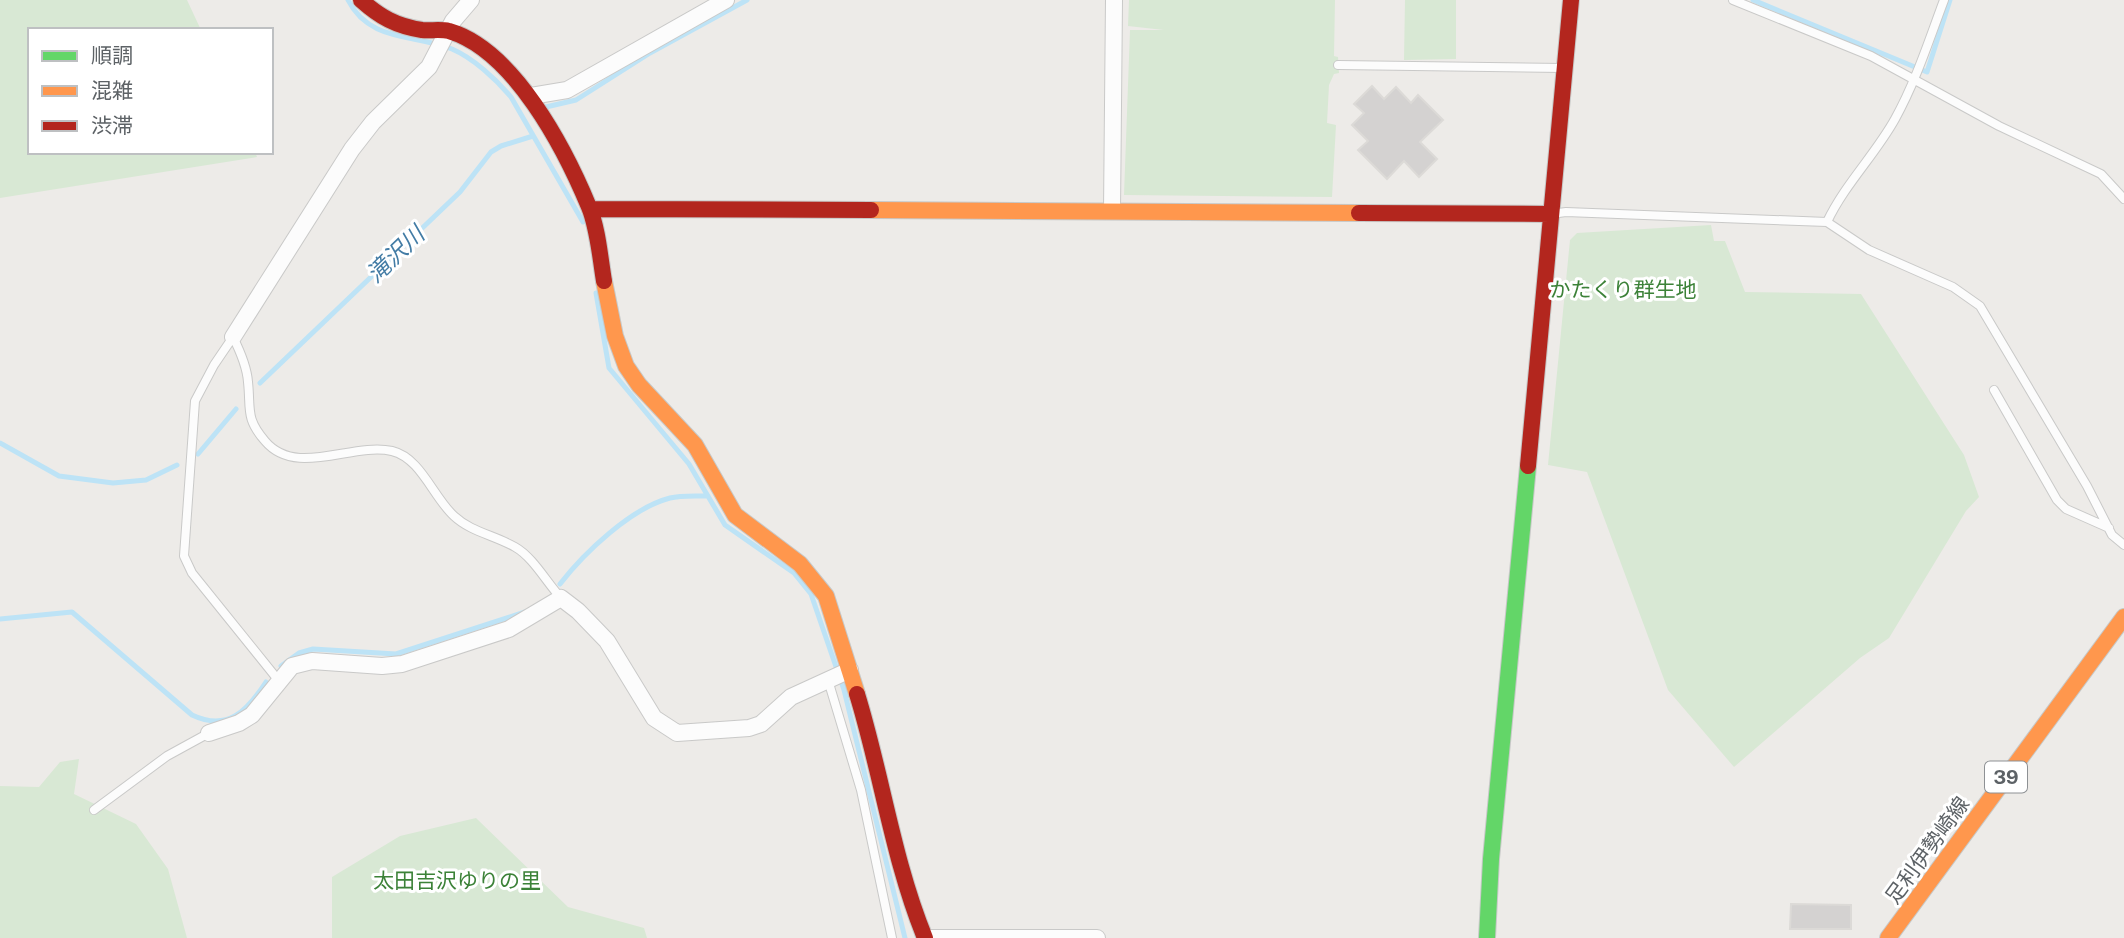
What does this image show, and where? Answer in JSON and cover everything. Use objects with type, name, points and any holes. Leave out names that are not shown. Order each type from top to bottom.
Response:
[{"type":"street","points":[[361,0],[371,11],[398,26],[475,45],[512,74],[531,96],[590,209],[615,336],[626,366],[639,386],[695,446],[735,514],[800,564],[826,596],[877,760],[905,888],[928,938],[1097,938]]},
{"type":"street","points":[[233,337],[352,149],[381,114],[429,67],[444,39],[471,0]]},
{"type":"street","points":[[531,96],[567,90],[726,0]]},
{"type":"street","points":[[1112,211],[1114,0]]},
{"type":"street","points":[[1487,938],[1491,859],[1571,0]]},
{"type":"street","points":[[590,209],[1551,214]]},
{"type":"street","points":[[209,733],[239,723],[252,715],[292,666],[312,661],[382,666],[402,664],[509,629],[561,598],[578,611],[607,641],[654,718],[677,733],[749,728],[761,724],[791,697],[850,670]]},
{"type":"street","name":"足利伊勢崎線","points":[[1888,938],[2124,617]]},
{"type":"lane","points":[[1733,0],[1871,56],[1999,126],[2101,174],[2124,200]]},
{"type":"lane","points":[[1827,222],[1835,205],[1894,121],[1915,79],[1944,0]]},
{"type":"lane","points":[[1338,65],[1566,68]]},
{"type":"lane","points":[[1551,214],[1566,212],[1827,222],[1868,250],[1953,287],[1980,306],[2109,528],[2124,545]]},
{"type":"lane","points":[[233,337],[248,380],[248,417],[276,452],[287,456],[317,457],[380,451],[393,452],[406,458],[453,515],[470,528],[523,552],[561,598]]},
{"type":"lane","points":[[233,337],[195,401],[184,556],[192,573],[279,681]]},
{"type":"lane","points":[[1994,390],[2057,500],[2066,509],[2109,528]]},
{"type":"lane","points":[[829,679],[861,790],[892,938]]},
{"type":"lane","points":[[94,810],[167,756],[209,733]]},
{"type":"green space","points":[[0,0],[187,0],[200,28],[28,28],[28,154],[256,154],[257,157],[0,198]]},
{"type":"green space","points":[[1129,0],[1335,0],[1334,56],[1338,57],[1339,73],[1334,74],[1329,85],[1327,123],[1336,125],[1332,197],[1124,195],[1130,30],[1164,30],[1128,26]]},
{"type":"green space","points":[[1405,0],[1456,0],[1456,59],[1404,60]]},
{"type":"green space","name":"かたくり群生地","points":[[1711,225],[1714,241],[1725,241],[1745,292],[1861,294],[1964,455],[1979,497],[1966,511],[1889,638],[1860,658],[1734,767],[1668,690],[1587,472],[1548,465],[1570,240],[1577,233]]},
{"type":"green space","points":[[79,759],[74,794],[136,824],[168,869],[187,938],[0,938],[0,786],[39,787],[60,762]]},
{"type":"green space","name":"太田吉沢ゆりの里","points":[[476,818],[568,907],[644,928],[647,938],[332,938],[332,877],[400,836]]},
{"type":"building","points":[[1372,86],[1384,99],[1396,87],[1411,103],[1418,95],[1443,120],[1420,142],[1437,159],[1419,177],[1404,161],[1387,179],[1358,150],[1368,141],[1352,125],[1364,113],[1354,104]]},
{"type":"building","points":[[1791,904],[1851,905],[1851,929],[1790,929]]},
{"type":"waterway","points":[[348,0],[357,14],[380,30],[452,49],[476,63],[491,76],[511,97],[583,222]]},
{"type":"waterway","points":[[546,107],[576,100],[650,53],[747,0]]},
{"type":"waterway","points":[[1753,0],[1927,72],[1950,0]]},
{"type":"waterway","name":"滝沢川","points":[[260,383],[460,192],[491,152],[533,136]]},
{"type":"waterway","points":[[596,293],[609,368],[689,464],[725,525],[794,573],[811,594],[844,690],[905,938]]},
{"type":"waterway","name":"滝沢川","points":[[198,454],[236,409]]},
{"type":"waterway","name":"滝沢川","points":[[0,443],[59,476],[113,483],[146,480],[177,465]]},
{"type":"waterway","points":[[560,584],[609,533],[640,511],[670,498],[708,496]]},
{"type":"waterway","points":[[0,619],[72,612],[192,715],[205,720],[226,720],[235,716],[244,710],[266,682]]},
{"type":"waterway","points":[[281,666],[299,653],[313,649],[396,654],[525,612]]},
{"type":"traffic: fast","points":[[1487,938],[1491,859],[1528,466]]},
{"type":"traffic: slow","points":[[871,210],[1359,213]]},
{"type":"traffic: slow","points":[[604,281],[615,336],[626,366],[639,385],[695,445],[735,515],[800,564],[826,596],[857,694]]},
{"type":"traffic: slow","points":[[1888,938],[2124,617]]},
{"type":"traffic: jam","points":[[361,0],[396,23],[422,30],[449,31],[473,42],[495,58],[516,80],[551,131],[579,184],[595,224],[604,281]]},
{"type":"traffic: jam","points":[[1528,466],[1571,0]]},
{"type":"traffic: jam","points":[[590,209],[871,210]]},
{"type":"traffic: jam","points":[[1359,213],[1551,214]]},
{"type":"traffic: jam","points":[[857,694],[904,878],[925,938]]}]
